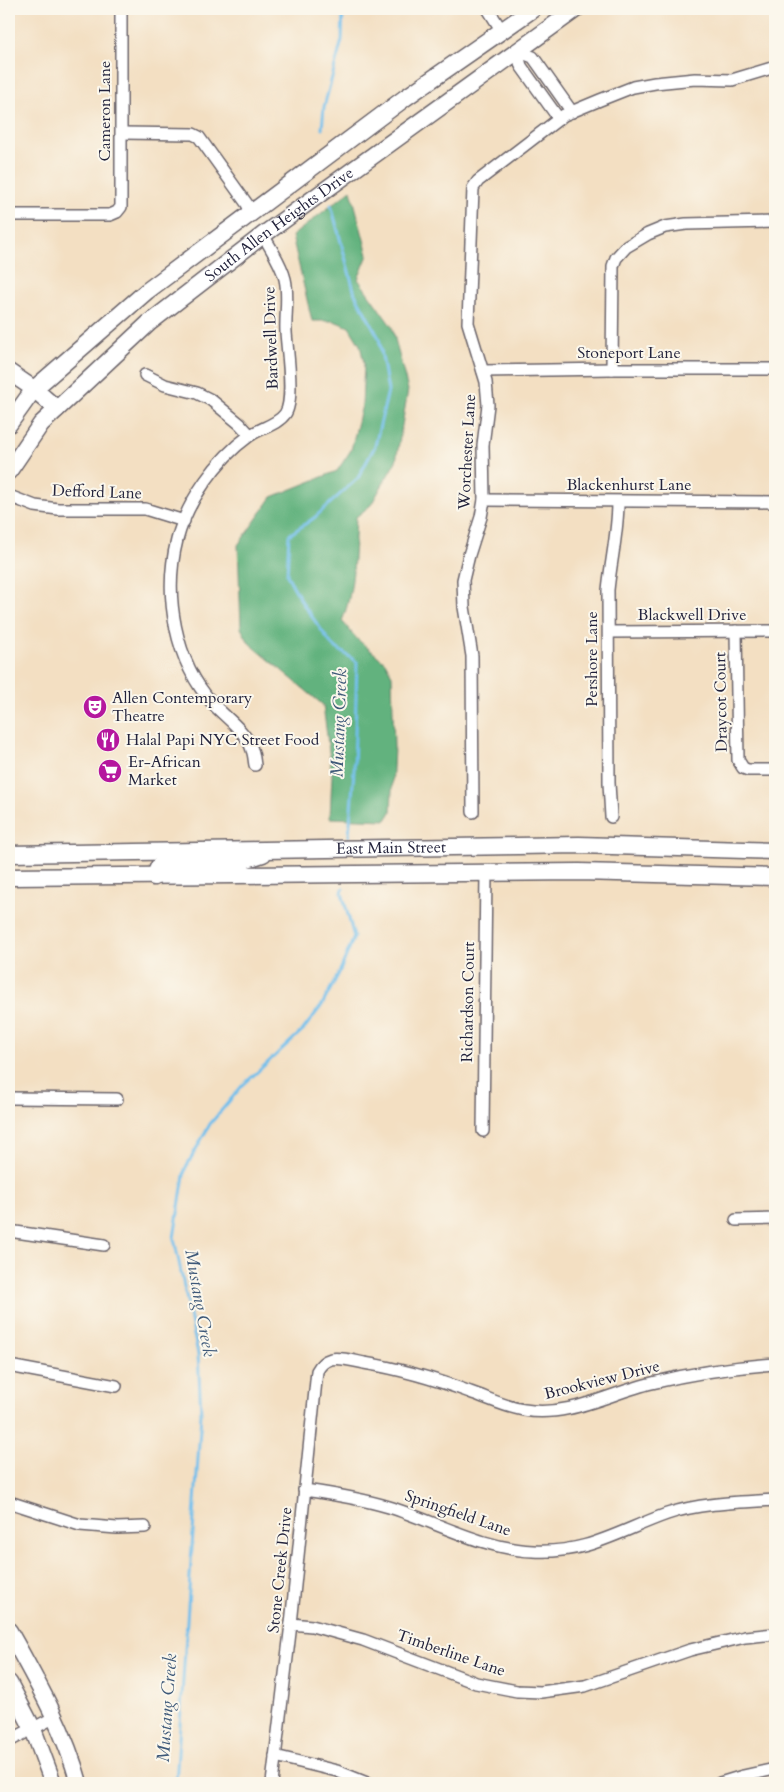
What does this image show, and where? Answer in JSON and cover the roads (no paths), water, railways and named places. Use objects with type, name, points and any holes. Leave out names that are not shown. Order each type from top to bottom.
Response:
[{"type":"main road","name":"South Allen Heights Drive","points":[[9,424],[34,389],[147,290],[405,98],[533,9]]},
{"type":"main road","name":"South Allen Heights Drive","points":[[9,471],[41,424],[149,322],[263,235],[576,9]]},
{"type":"main road","points":[[502,30],[517,51]]},
{"type":"main road","points":[[251,213],[263,235]]},
{"type":"main road","points":[[9,372],[34,389],[57,409]]},
{"type":"main road","name":"East Main Street","points":[[9,854],[579,845],[775,851]]},
{"type":"main road","points":[[154,877],[155,870],[159,866],[167,864],[235,863],[255,858],[274,849]]},
{"type":"main road","points":[[50,878],[76,868],[142,866],[148,862],[155,851]]},
{"type":"main road","name":"East Main Street","points":[[9,877],[579,872],[775,877]]},
{"type":"main road","points":[[9,1631],[55,1717],[74,1764],[79,1783]]},
{"type":"main road","points":[[9,1683],[33,1729],[53,1783]]},
{"type":"street","name":"Cameron Lane","points":[[9,215],[110,215],[117,212],[121,207],[121,9]]},
{"type":"street","points":[[488,9],[502,30]]},
{"type":"street","points":[[517,51],[533,57],[572,112]]},
{"type":"street","points":[[517,51],[521,66],[559,119],[600,100],[640,86],[695,79],[732,80],[775,66]]},
{"type":"street","name":"Worchester Lane","points":[[473,812],[472,656],[464,607],[463,580],[468,555],[481,517],[484,500],[482,445],[488,405],[483,371],[471,335],[468,313],[473,188],[559,119]]},
{"type":"street","points":[[122,133],[193,134],[200,138],[247,204],[251,213]]},
{"type":"street","points":[[612,368],[614,266],[620,251],[655,231],[677,225],[775,222]]},
{"type":"street","name":"Bardwell Drive","points":[[255,765],[252,749],[247,738],[212,704],[197,684],[181,650],[176,633],[173,607],[172,568],[177,540],[184,521],[207,478],[228,454],[250,435],[279,420],[285,414],[289,402],[290,386],[285,279],[263,235]]},
{"type":"street","name":"Stoneport Lane","points":[[483,371],[612,368],[775,369]]},
{"type":"street","points":[[144,375],[165,385],[196,393],[211,400],[240,424],[250,435]]},
{"type":"street","name":"Defford Lane","points":[[9,496],[35,506],[58,509],[145,509],[184,521]]},
{"type":"street","name":"Blackenhurst Lane","points":[[484,500],[775,502]]},
{"type":"street","name":"Pershore Lane","points":[[611,817],[609,783],[608,590],[611,560],[618,529],[618,502]]},
{"type":"street","name":"Draycot Court","points":[[736,631],[738,760],[743,768],[748,770],[775,770]]},
{"type":"street","name":"Blackwell Drive","points":[[609,632],[775,631]]},
{"type":"street","name":"Richardson Court","points":[[483,1131],[486,873]]},
{"type":"street","points":[[9,1098],[117,1100]]},
{"type":"street","points":[[736,1220],[775,1219]]},
{"type":"street","points":[[9,1230],[104,1245]]},
{"type":"street","name":"Brookview Drive","points":[[324,1362],[335,1359],[385,1366],[421,1375],[507,1406],[542,1412],[574,1407],[653,1382],[734,1367],[775,1364]]},
{"type":"street","name":"Stone Creek Drive","points":[[272,1783],[291,1624],[317,1371],[324,1362]]},
{"type":"street","points":[[9,1366],[116,1386]]},
{"type":"street","name":"Springfield Lane","points":[[304,1490],[343,1496],[389,1507],[488,1544],[533,1552],[564,1550],[602,1541],[678,1511],[775,1500]]},
{"type":"street","points":[[9,1502],[80,1525],[117,1528],[146,1527]]},
{"type":"street","name":"Timberline Lane","points":[[291,1624],[312,1626],[363,1640],[476,1683],[517,1691],[542,1692],[585,1686],[690,1650],[745,1637],[775,1634]]},
{"type":"street","points":[[9,1741],[55,1717]]},
{"type":"street","points":[[275,1756],[337,1771],[367,1783]]},
{"type":"street","points":[[720,1783],[775,1769]]},
{"type":"waterway","name":"Mustang Creek","points":[[322,129],[324,107],[342,40],[343,9]]},
{"type":"waterway","name":"Mustang Creek","points":[[331,205],[355,294],[379,338],[388,391],[375,446],[358,478],[314,518],[289,535],[287,575],[303,604],[332,645],[357,662],[354,770],[349,836]]},
{"type":"waterway","name":"Mustang Creek","points":[[176,1783],[201,1414],[198,1354],[174,1238],[185,1169],[210,1124],[242,1086],[303,1030],[322,1005],[339,973],[354,937],[342,893],[343,888]]},
{"type":"place","name":"Allen Contemporary Theatre","points":[[95,707]]},
{"type":"place","name":"Halal Papi NYC Street Food","points":[[108,740]]},
{"type":"place","name":"Er-African Market","points":[[110,771]]}]
